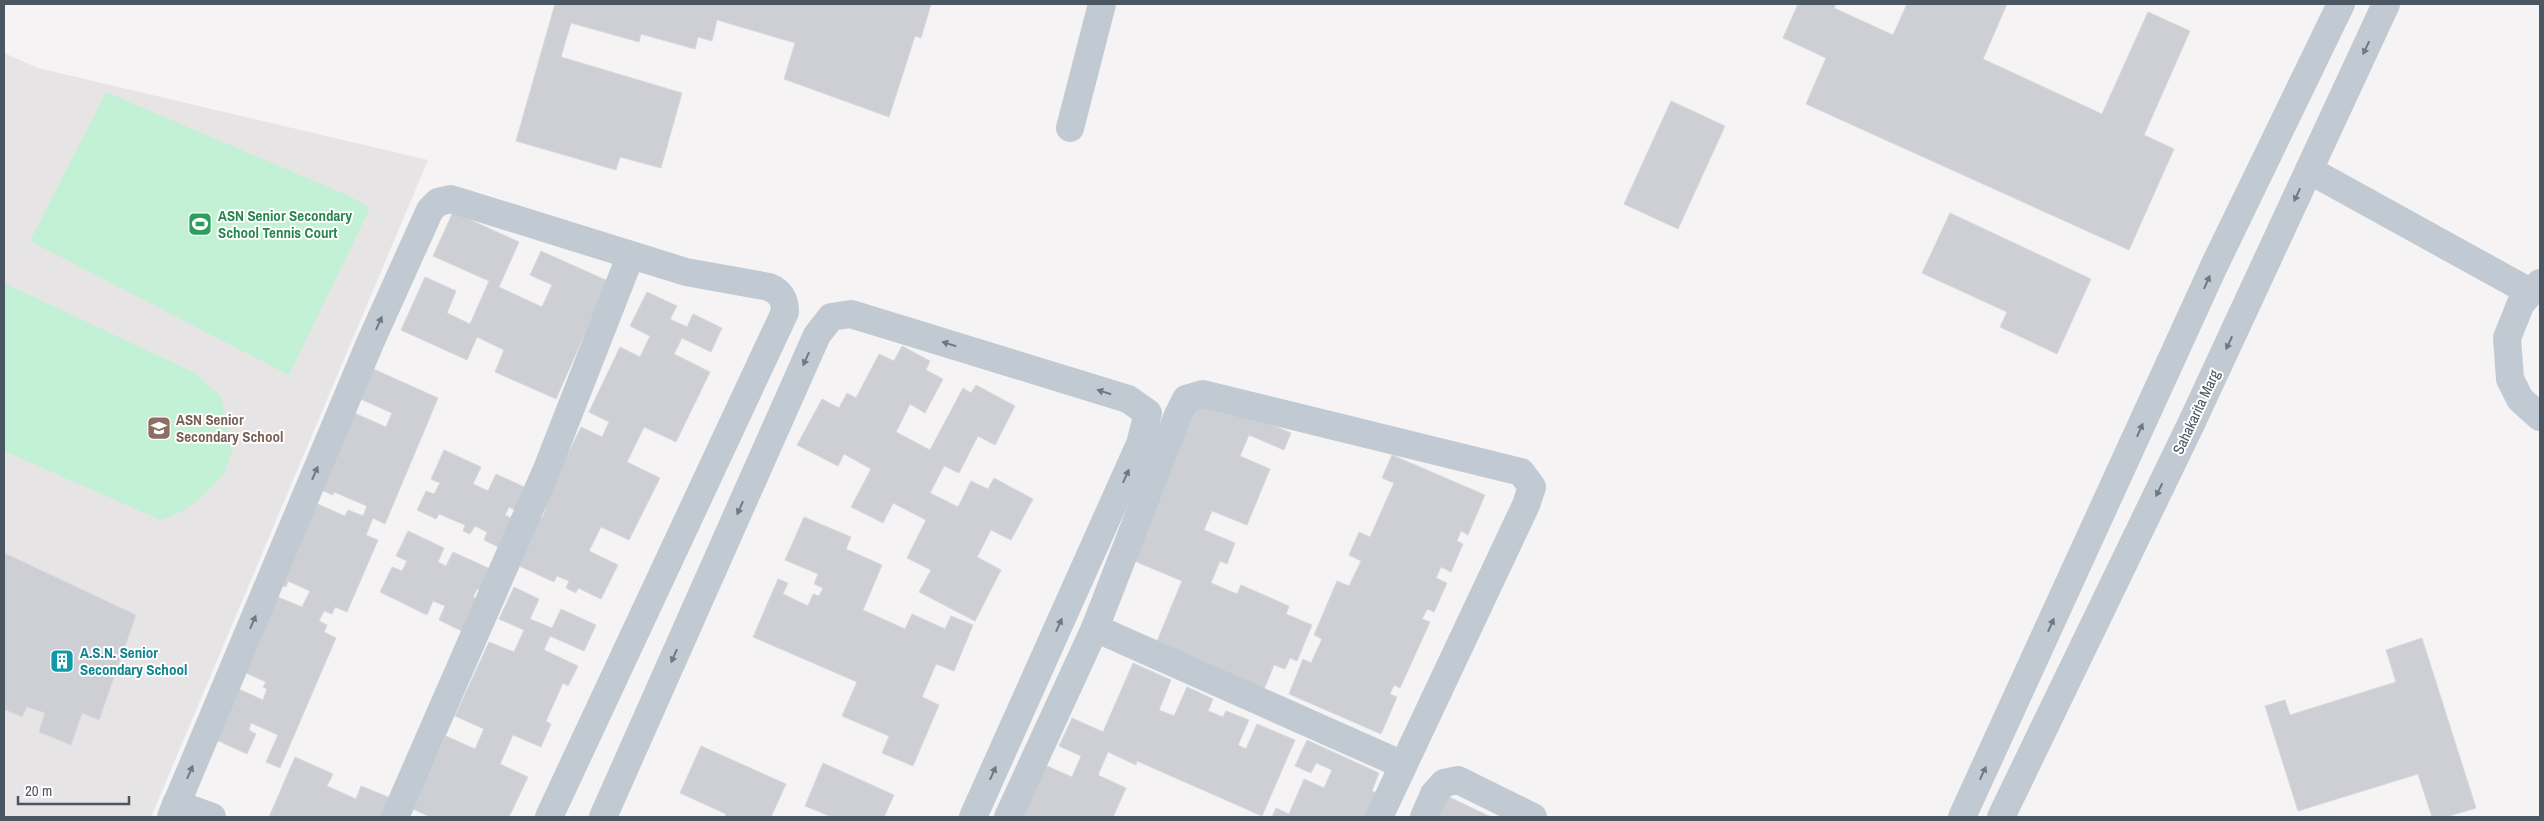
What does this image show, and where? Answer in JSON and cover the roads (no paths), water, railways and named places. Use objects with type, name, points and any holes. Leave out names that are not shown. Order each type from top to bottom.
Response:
[{"type":"street","points":[[1070,128],[1102,4]]},
{"type":"street","points":[[1962,817],[2215,264],[2341,4]]},
{"type":"street","name":"Sahakarita Marg","points":[[2001,817],[2192,422],[2386,4]]},
{"type":"street","points":[[2309,170],[2535,288],[2521,303],[2507,338],[2510,379],[2520,399],[2540,417]]},
{"type":"street","points":[[212,817],[174,811],[370,343],[430,210],[438,202],[451,199],[630,257],[686,272],[769,287],[778,291],[785,302],[785,312],[549,817]]},
{"type":"street","points":[[395,817],[547,469],[630,257]]},
{"type":"street","points":[[603,817],[817,335],[831,317],[851,314],[1128,399],[1148,413],[1140,444],[972,817]]},
{"type":"street","points":[[1008,817],[1095,628],[1178,415],[1186,399],[1203,394],[1521,472],[1532,487],[1526,505],[1379,817]]},
{"type":"street","points":[[1095,628],[1403,765]]},
{"type":"street","points":[[1424,817],[1434,794],[1444,783],[1458,780],[1533,817]]},
{"type":"place","name":"ASN Senior Secondary School Tennis Court","points":[[200,224]]},
{"type":"place","name":"ASN Senior Secondary School","points":[[159,428]]},
{"type":"place","name":"A.S.N. Senior Secondary School","points":[[62,661]]}]
